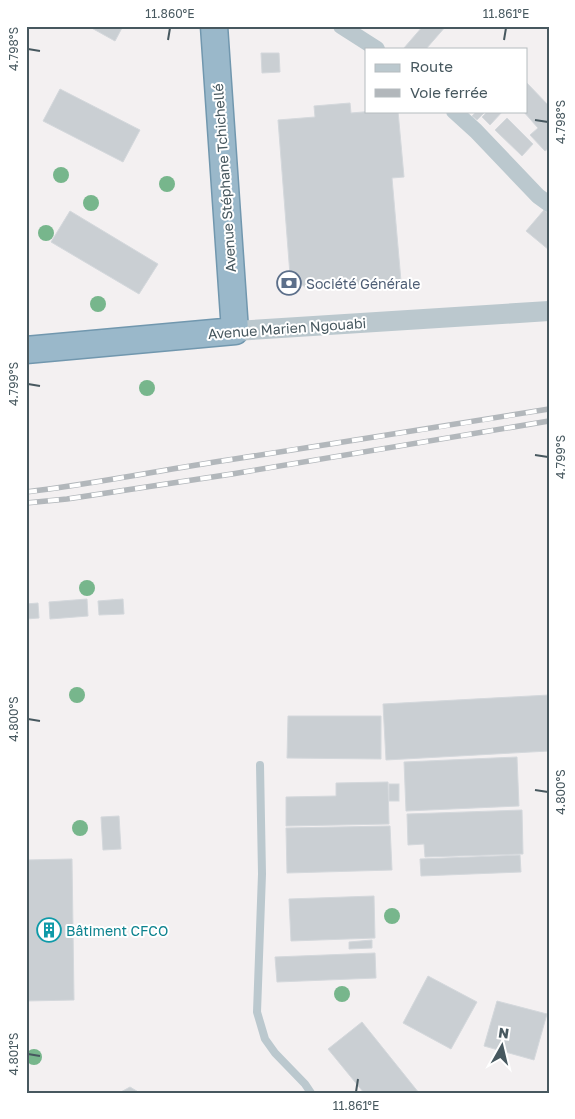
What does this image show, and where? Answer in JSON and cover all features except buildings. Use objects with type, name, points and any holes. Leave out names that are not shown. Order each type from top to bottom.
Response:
[{"type":"highway","name":"Avenue Stéphane Tchichellé","points":[[214,26],[235,331]]},
{"type":"highway","name":"Avenue Marien Ngouabi","points":[[26,350],[235,331]]},
{"type":"street","points":[[341,26],[375,48]]},
{"type":"street","points":[[455,112],[476,131],[538,196],[549,204]]},
{"type":"street","name":"Avenue Marien Ngouabi","points":[[235,331],[549,311]]},
{"type":"lane","points":[[260,765],[262,874],[257,1012],[265,1039],[311,1093]]},
{"type":"railway","points":[[26,492],[549,409]]},
{"type":"railway","points":[[26,503],[67,499],[232,474],[549,421]]},
{"type":"place","name":"Société Générale","points":[[289,283]]},
{"type":"place","name":"Bâtiment CFCO","points":[[49,930]]}]
